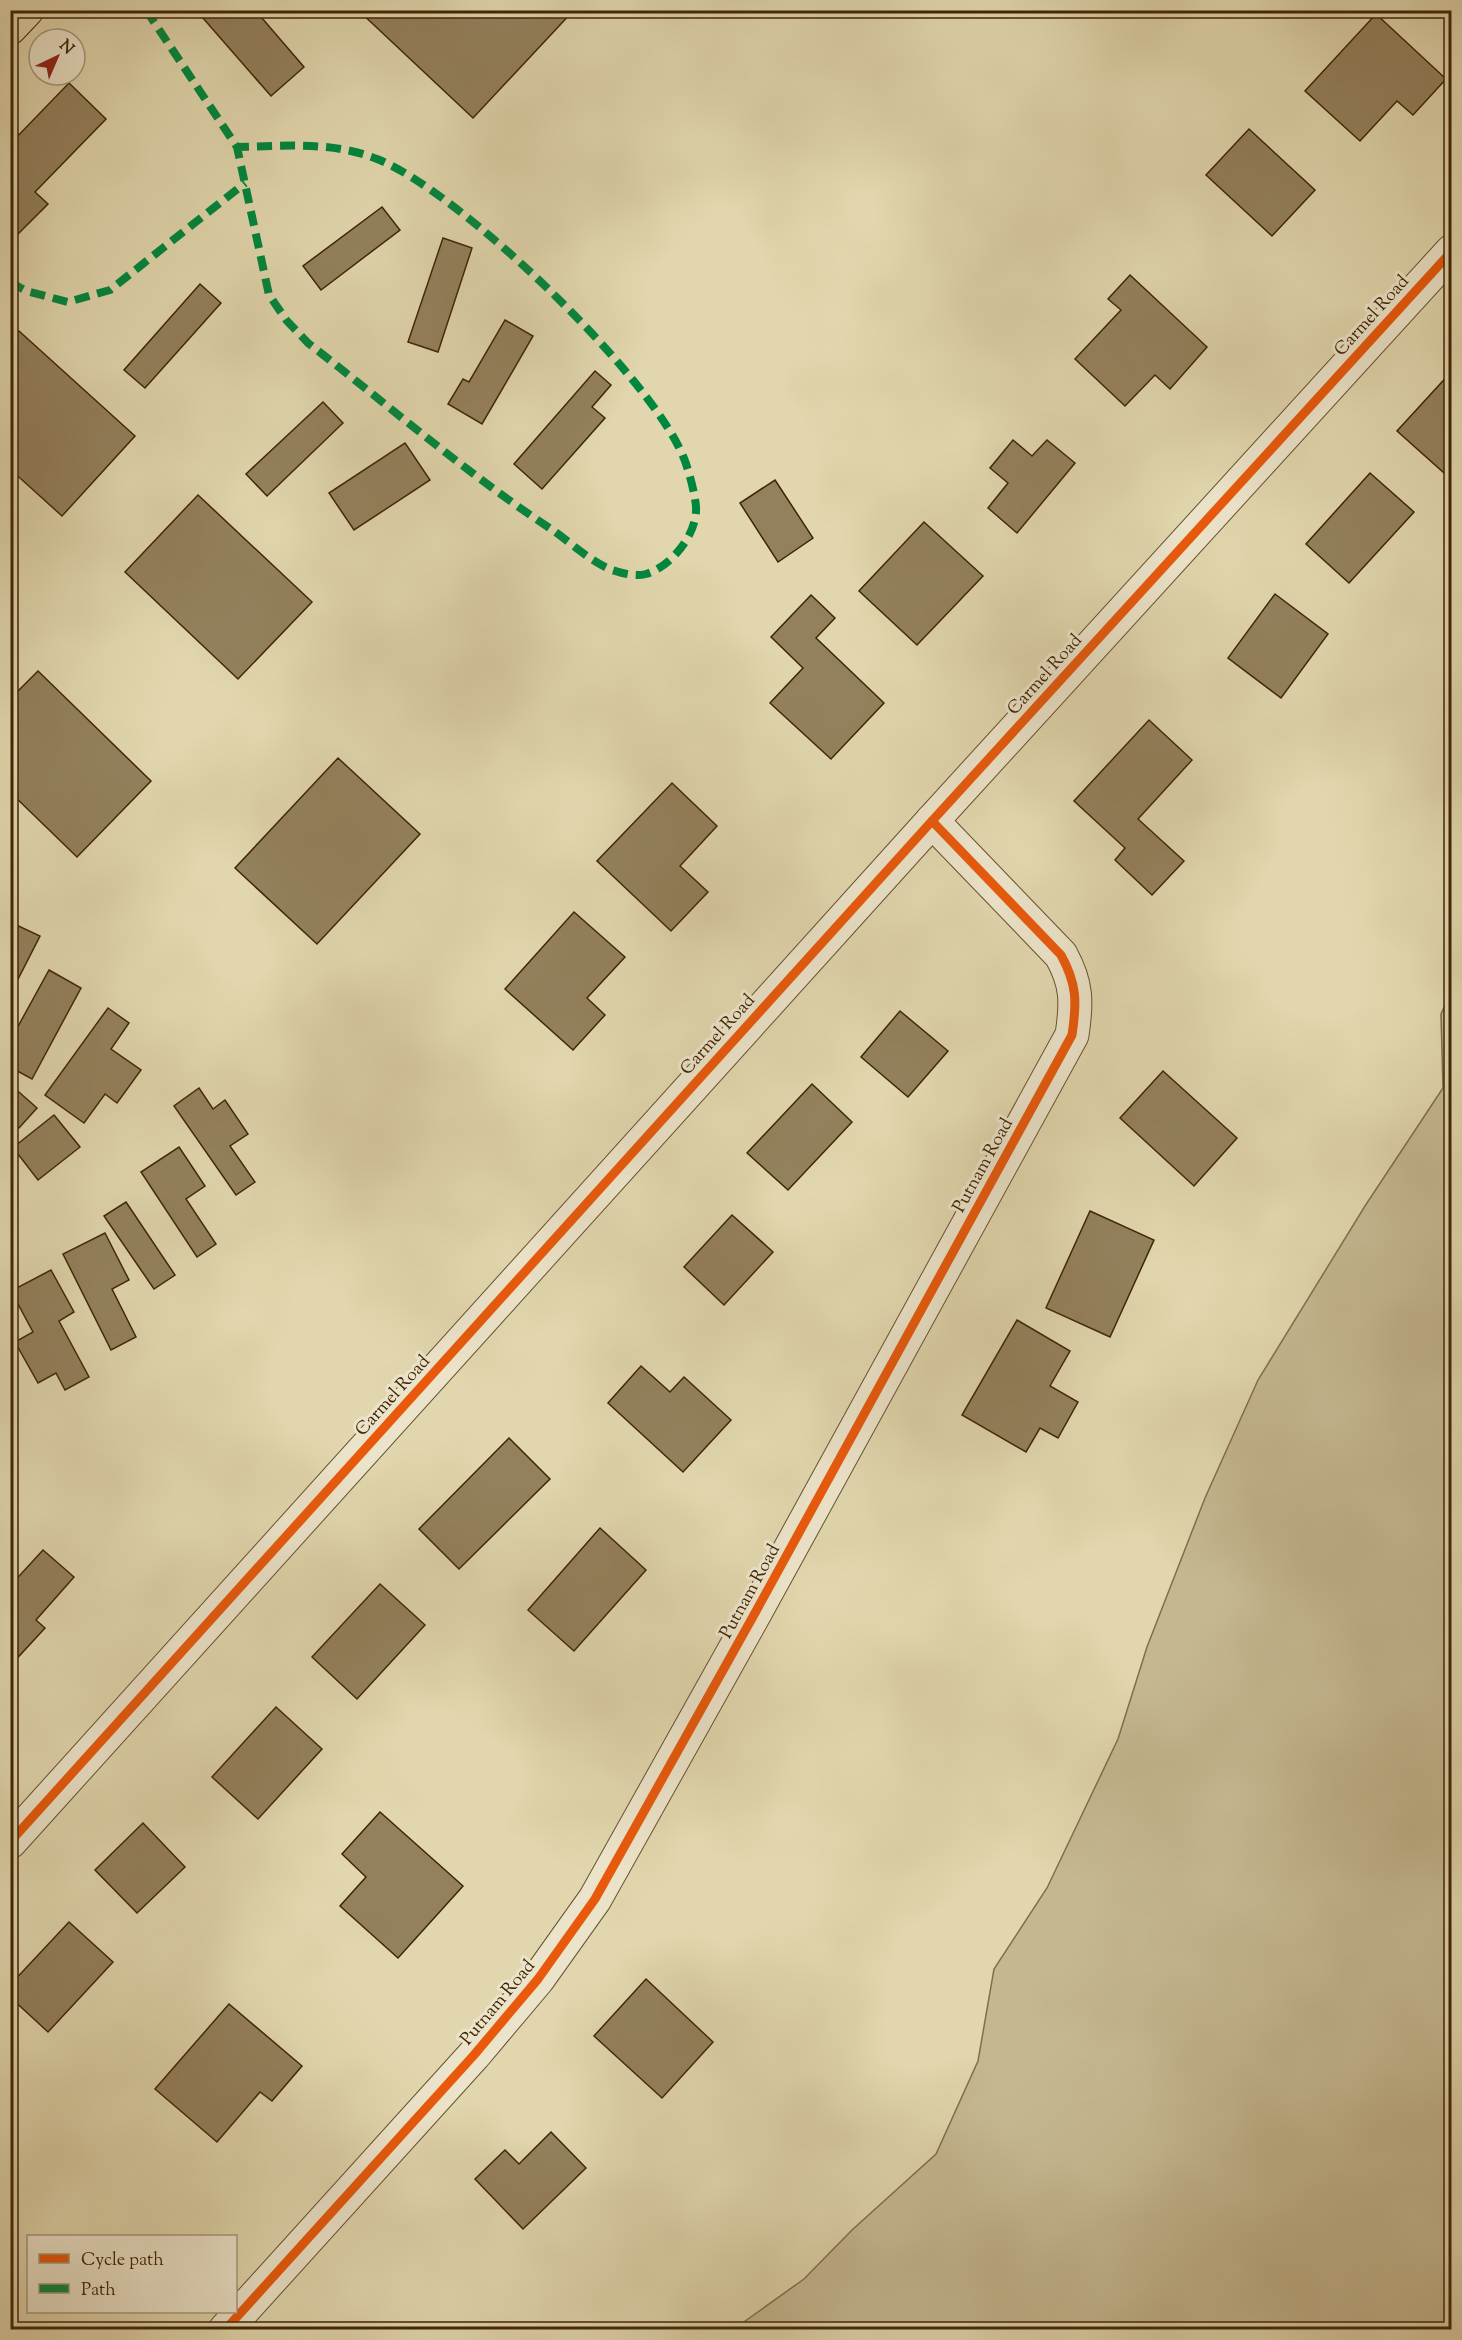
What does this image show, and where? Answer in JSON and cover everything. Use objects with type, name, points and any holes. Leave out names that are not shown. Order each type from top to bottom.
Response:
[{"type":"main road","points":[[10,28],[27,10]]},
{"type":"street","name":"Carmel Road","points":[[10,1842],[932,821],[1452,251]]},
{"type":"street","name":"Putnam Road","points":[[225,2330],[474,2055],[538,1979],[596,1899],[1072,1035],[1077,1004],[1071,973],[1061,955],[932,821]]},
{"type":"shaded area","points":[[1451,992],[1451,2329],[734,2329],[804,2279],[852,2230],[936,2154],[978,2061],[994,1969],[1047,1888],[1118,1739],[1147,1647],[1205,1498],[1258,1380],[1365,1206],[1443,1088],[1441,1014]]},
{"type":"building","points":[[196,10],[255,10],[304,67],[271,96]]},
{"type":"building","points":[[358,10],[574,10],[473,118]]},
{"type":"building","points":[[1439,10],[1452,10],[1452,22]]},
{"type":"building","points":[[1376,14],[1446,79],[1413,115],[1397,101],[1360,141],[1305,91]]},
{"type":"building","points":[[65,87],[73,87],[106,119],[35,192],[48,204],[10,242],[10,144]]},
{"type":"building","points":[[1249,129],[1315,190],[1272,236],[1206,175]]},
{"type":"building","points":[[382,207],[400,230],[321,290],[303,266]]},
{"type":"building","points":[[443,238],[472,248],[438,352],[408,342]]},
{"type":"building","points":[[1130,275],[1207,347],[1170,389],[1155,375],[1125,406],[1075,359],[1121,310],[1108,299]]},
{"type":"building","points":[[200,284],[221,303],[145,388],[124,370]]},
{"type":"building","points":[[505,320],[533,336],[482,424],[448,404],[463,379],[469,382]]},
{"type":"building","points":[[19,331],[135,436],[62,516],[10,469],[10,341]]},
{"type":"building","points":[[595,371],[611,385],[592,407],[605,418],[542,489],[514,464]]},
{"type":"building","points":[[1452,371],[1452,480],[1397,431]]},
{"type":"building","points":[[323,402],[343,423],[267,496],[246,474]]},
{"type":"building","points":[[1013,440],[1032,456],[1047,440],[1075,463],[1017,533],[988,508],[1008,483],[990,468]]},
{"type":"building","points":[[405,443],[430,480],[354,530],[329,493]]},
{"type":"building","points":[[1370,473],[1414,512],[1349,583],[1306,544]]},
{"type":"building","points":[[775,480],[813,538],[778,562],[740,503]]},
{"type":"building","points":[[198,495],[312,602],[238,679],[125,572]]},
{"type":"building","points":[[924,522],[983,576],[917,645],[859,591]]},
{"type":"building","points":[[1275,594],[1328,634],[1281,698],[1228,658]]},
{"type":"building","points":[[811,595],[835,618],[816,638],[884,703],[831,759],[770,703],[803,668],[771,637]]},
{"type":"building","points":[[38,671],[151,781],[77,857],[10,792],[10,699]]},
{"type":"building","points":[[1149,720],[1192,760],[1138,819],[1184,861],[1152,895],[1115,860],[1125,848],[1074,801]]},
{"type":"building","points":[[338,758],[420,834],[317,944],[235,868]]},
{"type":"building","points":[[672,783],[717,826],[680,866],[708,892],[671,931],[597,861]]},
{"type":"building","points":[[574,912],[625,957],[587,998],[605,1015],[573,1050],[505,989]]},
{"type":"building","points":[[10,922],[40,936],[14,987],[10,985]]},
{"type":"building","points":[[49,970],[81,988],[32,1079],[10,1067],[10,1041]]},
{"type":"building","points":[[108,1008],[129,1023],[111,1049],[141,1070],[117,1103],[105,1094],[84,1123],[45,1095]]},
{"type":"building","points":[[900,1011],[948,1051],[908,1097],[861,1057]]},
{"type":"building","points":[[1163,1071],[1237,1138],[1194,1186],[1120,1118]]},
{"type":"building","points":[[812,1084],[852,1122],[788,1190],[747,1153]]},
{"type":"building","points":[[11,1085],[37,1108],[19,1128],[10,1120]]},
{"type":"building","points":[[199,1088],[213,1109],[225,1100],[248,1134],[230,1146],[255,1182],[236,1195],[174,1106]]},
{"type":"building","points":[[54,1115],[80,1147],[38,1180],[18,1154],[10,1160],[10,1150]]},
{"type":"building","points":[[179,1147],[205,1186],[186,1199],[216,1244],[197,1257],[141,1172]]},
{"type":"building","points":[[126,1202],[175,1275],[154,1289],[104,1216]]},
{"type":"building","points":[[1090,1211],[1154,1240],[1110,1337],[1046,1308]]},
{"type":"building","points":[[732,1215],[773,1252],[724,1305],[684,1267]]},
{"type":"building","points":[[105,1233],[129,1280],[112,1289],[136,1337],[111,1350],[63,1254]]},
{"type":"building","points":[[51,1270],[74,1312],[59,1321],[89,1377],[65,1390],[56,1373],[38,1383],[15,1342],[33,1332],[11,1291]]},
{"type":"building","points":[[1017,1320],[1070,1351],[1050,1386],[1078,1402],[1058,1438],[1040,1428],[1026,1452],[962,1415]]},
{"type":"building","points":[[641,1366],[670,1392],[684,1377],[731,1420],[683,1472],[608,1403]]},
{"type":"building","points":[[509,1438],[550,1479],[459,1569],[419,1529]]},
{"type":"building","points":[[600,1528],[646,1570],[574,1651],[528,1610]]},
{"type":"building","points":[[43,1550],[74,1577],[36,1620],[45,1628],[10,1666],[10,1586]]},
{"type":"building","points":[[380,1584],[425,1625],[357,1699],[312,1657]]},
{"type":"building","points":[[276,1707],[322,1749],[258,1819],[212,1777]]},
{"type":"building","points":[[380,1812],[463,1886],[398,1958],[340,1906],[366,1877],[342,1854]]},
{"type":"building","points":[[143,1823],[185,1867],[137,1913],[95,1870]]},
{"type":"building","points":[[69,1922],[113,1962],[48,2032],[10,1997],[10,1985]]},
{"type":"building","points":[[646,1979],[713,2042],[662,2098],[594,2036]]},
{"type":"building","points":[[229,2004],[302,2066],[272,2101],[260,2092],[217,2142],[155,2089]]},
{"type":"building","points":[[551,2132],[586,2168],[523,2229],[475,2179],[505,2150],[519,2164]]},
{"type":"marked path","points":[[146,10],[237,147],[269,295],[287,321],[308,343],[458,462],[596,562],[612,570],[637,575],[646,574],[664,565],[680,550],[695,521],[695,499],[683,456],[663,421],[593,334],[501,245],[455,207],[412,178],[377,159],[343,149],[325,147],[237,147]]},
{"type":"marked path","points":[[10,282],[26,291],[68,302],[110,290],[245,183]]},
{"type":"cycle path","points":[[10,1842],[932,821],[1452,251]]},
{"type":"cycle path","points":[[225,2330],[474,2055],[538,1979],[595,1899],[755,1613],[1072,1035],[1075,1013],[1073,984],[1061,955],[932,821]]}]
